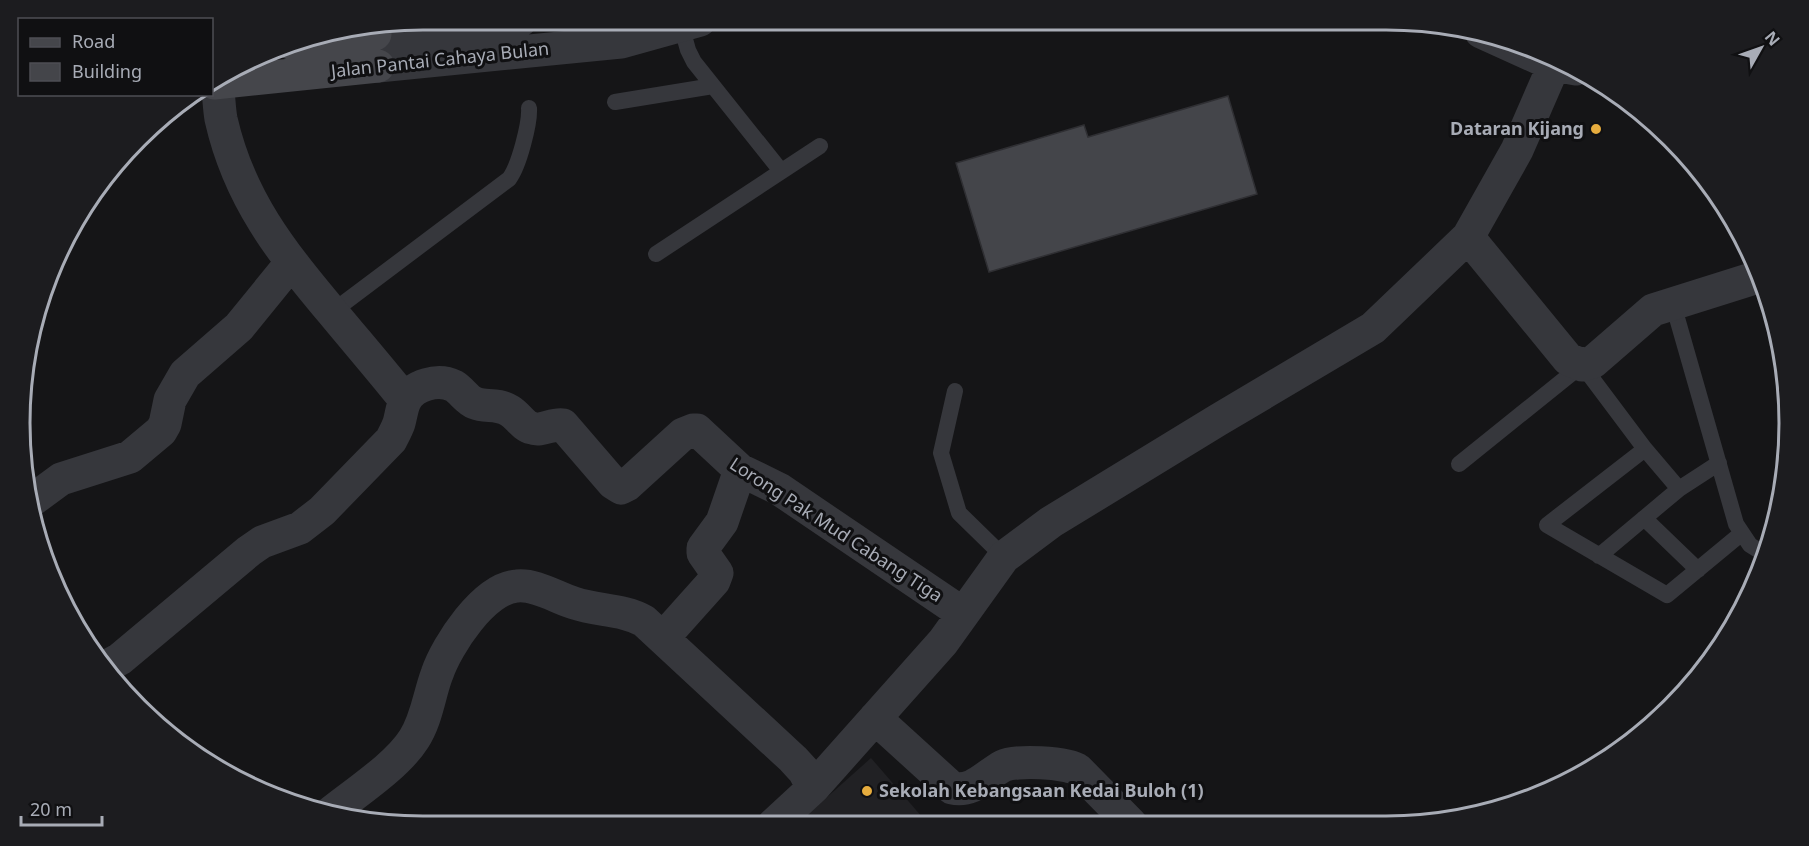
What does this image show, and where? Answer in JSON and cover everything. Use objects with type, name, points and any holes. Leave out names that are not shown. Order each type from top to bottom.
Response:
[{"type":"main road","name":"Jalan Pantai Cahaya Bulan","points":[[228,82],[365,68]]},
{"type":"street","name":"Jalan Pantai Cahaya Bulan","points":[[365,68],[621,42],[663,30]]},
{"type":"street","points":[[361,35],[365,68]]},
{"type":"street","points":[[783,816],[813,788],[943,642],[1004,557],[1052,522],[1373,328],[1468,237],[1562,72]]},
{"type":"street","points":[[112,663],[249,551],[262,542],[300,528],[322,511],[391,440],[398,426],[405,400],[271,236],[240,177],[221,118],[217,89]]},
{"type":"street","points":[[1468,237],[1568,359],[1582,364],[1593,362],[1653,310],[1751,279]]},
{"type":"street","points":[[37,496],[61,479],[130,456],[161,431],[165,424],[170,400],[185,374],[239,327],[291,263]]},
{"type":"street","name":"Lorong Pak Mud Cabang Tiga","points":[[405,400],[421,387],[444,382],[454,387],[471,402],[479,405],[495,404],[510,411],[529,428],[563,425],[613,483],[621,488],[683,434],[697,430],[740,470],[779,489],[962,613]]},
{"type":"street","points":[[663,638],[714,581],[717,573],[703,553],[703,548],[722,522],[740,470]]},
{"type":"street","points":[[338,806],[391,764],[414,738],[421,724],[437,673],[458,635],[493,595],[506,588],[517,586],[527,586],[575,604],[603,611],[633,614],[644,621],[793,759],[804,771],[813,788]]},
{"type":"street","points":[[875,718],[952,788],[971,787],[1007,765],[1068,765],[1078,770],[1123,816]]},
{"type":"lane","points":[[691,30],[691,56],[782,171]]},
{"type":"lane","points":[[615,102],[713,86]]},
{"type":"lane","points":[[332,312],[509,179],[515,168],[529,108]]},
{"type":"lane","points":[[656,254],[820,146]]},
{"type":"lane","points":[[1673,304],[1737,524],[1750,545],[1758,550]]},
{"type":"lane","points":[[1459,465],[1582,364],[1645,449],[1679,489]]},
{"type":"lane","points":[[955,391],[941,453],[959,513],[1004,557]]},
{"type":"lane","points":[[1645,449],[1547,525],[1667,595],[1742,533]]},
{"type":"lane","points":[[1599,556],[1679,489],[1719,463]]},
{"type":"lane","points":[[1644,519],[1698,570]]},
{"type":"shaded area","name":"Sekolah Kebangsaan Kedai Buloh (1)","points":[[871,758],[921,816],[806,816]]},
{"type":"building","points":[[1228,96],[1257,194],[989,272],[956,163],[1084,125],[1088,137]]},
{"type":"place","name":"Dataran Kijang","points":[[1596,129]]},
{"type":"place","name":"Sekolah Kebangsaan Kedai Buloh (1)","points":[[867,791]]}]
